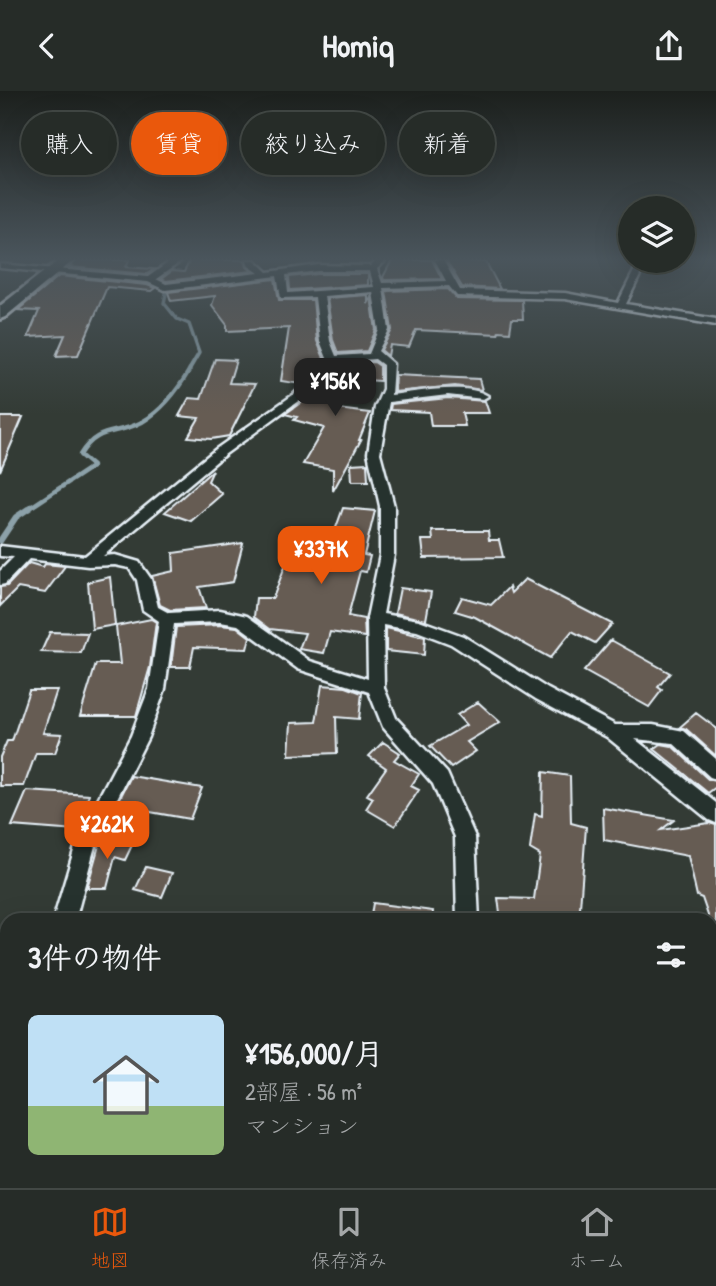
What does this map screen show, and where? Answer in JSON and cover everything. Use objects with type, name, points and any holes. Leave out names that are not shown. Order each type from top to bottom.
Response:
[{"type":"street","points":[[88,561],[220,452],[297,397],[330,365],[332,358],[325,341],[321,311]]},
{"type":"street","points":[[375,356],[373,352],[384,330],[381,311]]},
{"type":"street","points":[[652,311],[716,322]]},
{"type":"street","points":[[332,358],[344,360],[375,356],[388,364],[388,389],[381,407],[374,453],[387,506],[387,555],[375,618],[376,688],[389,722],[440,779],[465,837],[468,913]]},
{"type":"street","points":[[384,399],[441,393],[483,396]]},
{"type":"street","points":[[0,551],[88,561],[115,560],[134,565],[144,579],[151,610],[167,619],[220,616],[242,620],[304,665],[376,688]]},
{"type":"street","points":[[0,580],[26,554]]},
{"type":"street","points":[[375,618],[419,626],[457,640],[542,694],[613,731],[716,814]]},
{"type":"street","points":[[66,913],[88,837],[139,737],[157,689],[167,619]]},
{"type":"street","points":[[613,731],[678,736],[716,771]]},
{"type":"building","points":[[39,311],[97,311],[78,355],[56,356],[65,335],[28,337]]},
{"type":"building","points":[[217,311],[314,311],[317,341],[324,358],[301,384],[281,381],[289,328],[227,331],[227,325]]},
{"type":"building","points":[[329,311],[373,311],[376,330],[367,351],[338,353],[333,340]]},
{"type":"building","points":[[389,311],[523,311],[523,319],[512,319],[510,332],[499,331],[498,334],[416,330],[409,347],[390,345],[388,356],[381,350],[392,330]]},
{"type":"building","points":[[215,359],[236,360],[229,383],[255,384],[229,436],[211,439],[188,437],[199,418],[179,416],[189,398],[201,399]]},
{"type":"building","points":[[374,362],[380,366],[380,381],[350,379],[329,402],[342,405],[338,409],[370,413],[361,440],[333,491],[333,469],[303,464],[324,428],[294,420],[297,417],[285,414],[303,401],[338,364]]},
{"type":"building","points":[[395,375],[479,379],[482,390],[455,386],[394,392]]},
{"type":"building","points":[[448,398],[485,401],[489,413],[462,413],[465,426],[431,426],[429,412],[390,410],[391,404]]},
{"type":"building","points":[[0,417],[23,417],[0,471]]},
{"type":"building","points":[[367,463],[368,481],[352,481],[351,464]]},
{"type":"building","points":[[213,470],[208,481],[222,494],[191,521],[165,512]]},
{"type":"building","points":[[343,508],[375,511],[364,555],[370,556],[366,572],[360,571],[348,616],[364,619],[365,637],[330,632],[324,653],[299,649],[305,633],[270,629],[254,617],[256,598],[273,598],[291,550],[327,553]]},
{"type":"building","points":[[432,531],[488,531],[489,540],[499,540],[503,557],[424,558],[422,540],[433,540]]},
{"type":"building","points":[[243,543],[233,582],[199,587],[206,608],[170,610],[160,605],[152,576],[174,571],[173,553]]},
{"type":"building","points":[[29,563],[43,567],[45,564],[65,566],[45,593],[18,588],[0,606],[0,587],[7,586]]},
{"type":"building","points":[[110,577],[115,625],[92,629],[88,582]]},
{"type":"building","points":[[525,579],[612,624],[595,643],[572,631],[550,658],[475,617],[455,611],[462,597],[491,605],[509,587],[511,593]]},
{"type":"building","points":[[400,588],[431,592],[426,620],[395,613]]},
{"type":"building","points":[[151,619],[156,622],[150,667],[136,716],[80,716],[96,664],[120,664],[116,626]]},
{"type":"building","points":[[176,627],[237,627],[250,637],[247,649],[194,647],[190,667],[171,667]]},
{"type":"building","points":[[386,628],[425,637],[424,655],[386,651]]},
{"type":"building","points":[[50,632],[88,633],[81,653],[41,652]]},
{"type":"building","points":[[611,640],[670,673],[658,687],[662,690],[649,707],[584,671]]},
{"type":"building","points":[[322,685],[346,687],[362,693],[359,719],[336,717],[337,753],[289,755],[291,723],[316,722]]},
{"type":"building","points":[[29,690],[57,690],[43,733],[62,734],[55,753],[36,753],[24,786],[0,786],[0,757],[7,741],[12,741]]},
{"type":"building","points":[[478,702],[500,722],[467,742],[476,751],[451,768],[430,746],[466,725],[457,715]]},
{"type":"building","points":[[696,713],[716,728],[716,756],[686,729],[680,727]]},
{"type":"building","points":[[383,742],[400,753],[394,760],[419,774],[411,786],[419,790],[395,826],[366,809],[373,798],[367,795],[386,768],[369,756]]},
{"type":"building","points":[[661,744],[672,746],[708,779],[716,781],[716,787],[708,793],[654,749]]},
{"type":"building","points":[[543,772],[570,776],[571,823],[586,827],[580,913],[500,913],[498,898],[534,899],[540,855],[530,849],[535,814],[542,816]]},
{"type":"building","points":[[131,776],[202,788],[190,819],[116,806]]},
{"type":"building","points":[[27,791],[89,795],[76,831],[12,826]]},
{"type":"building","points":[[603,808],[674,820],[661,830],[709,823],[716,825],[716,913],[707,913],[702,898],[697,896],[688,856],[604,840]]},
{"type":"building","points":[[101,838],[133,843],[125,860],[115,857],[107,888],[87,888]]},
{"type":"building","points":[[146,867],[172,873],[162,897],[135,890]]},
{"type":"building","points":[[373,903],[433,911],[433,913],[371,913]]},
{"type":"waterway","points":[[171,311],[177,319],[189,324],[199,353],[189,370]]},
{"type":"waterway","points":[[28,509],[93,466],[80,455],[94,439],[133,426],[157,412],[175,392],[190,369]]},
{"type":"waterway","points":[[0,541],[16,517],[28,509]]}]
